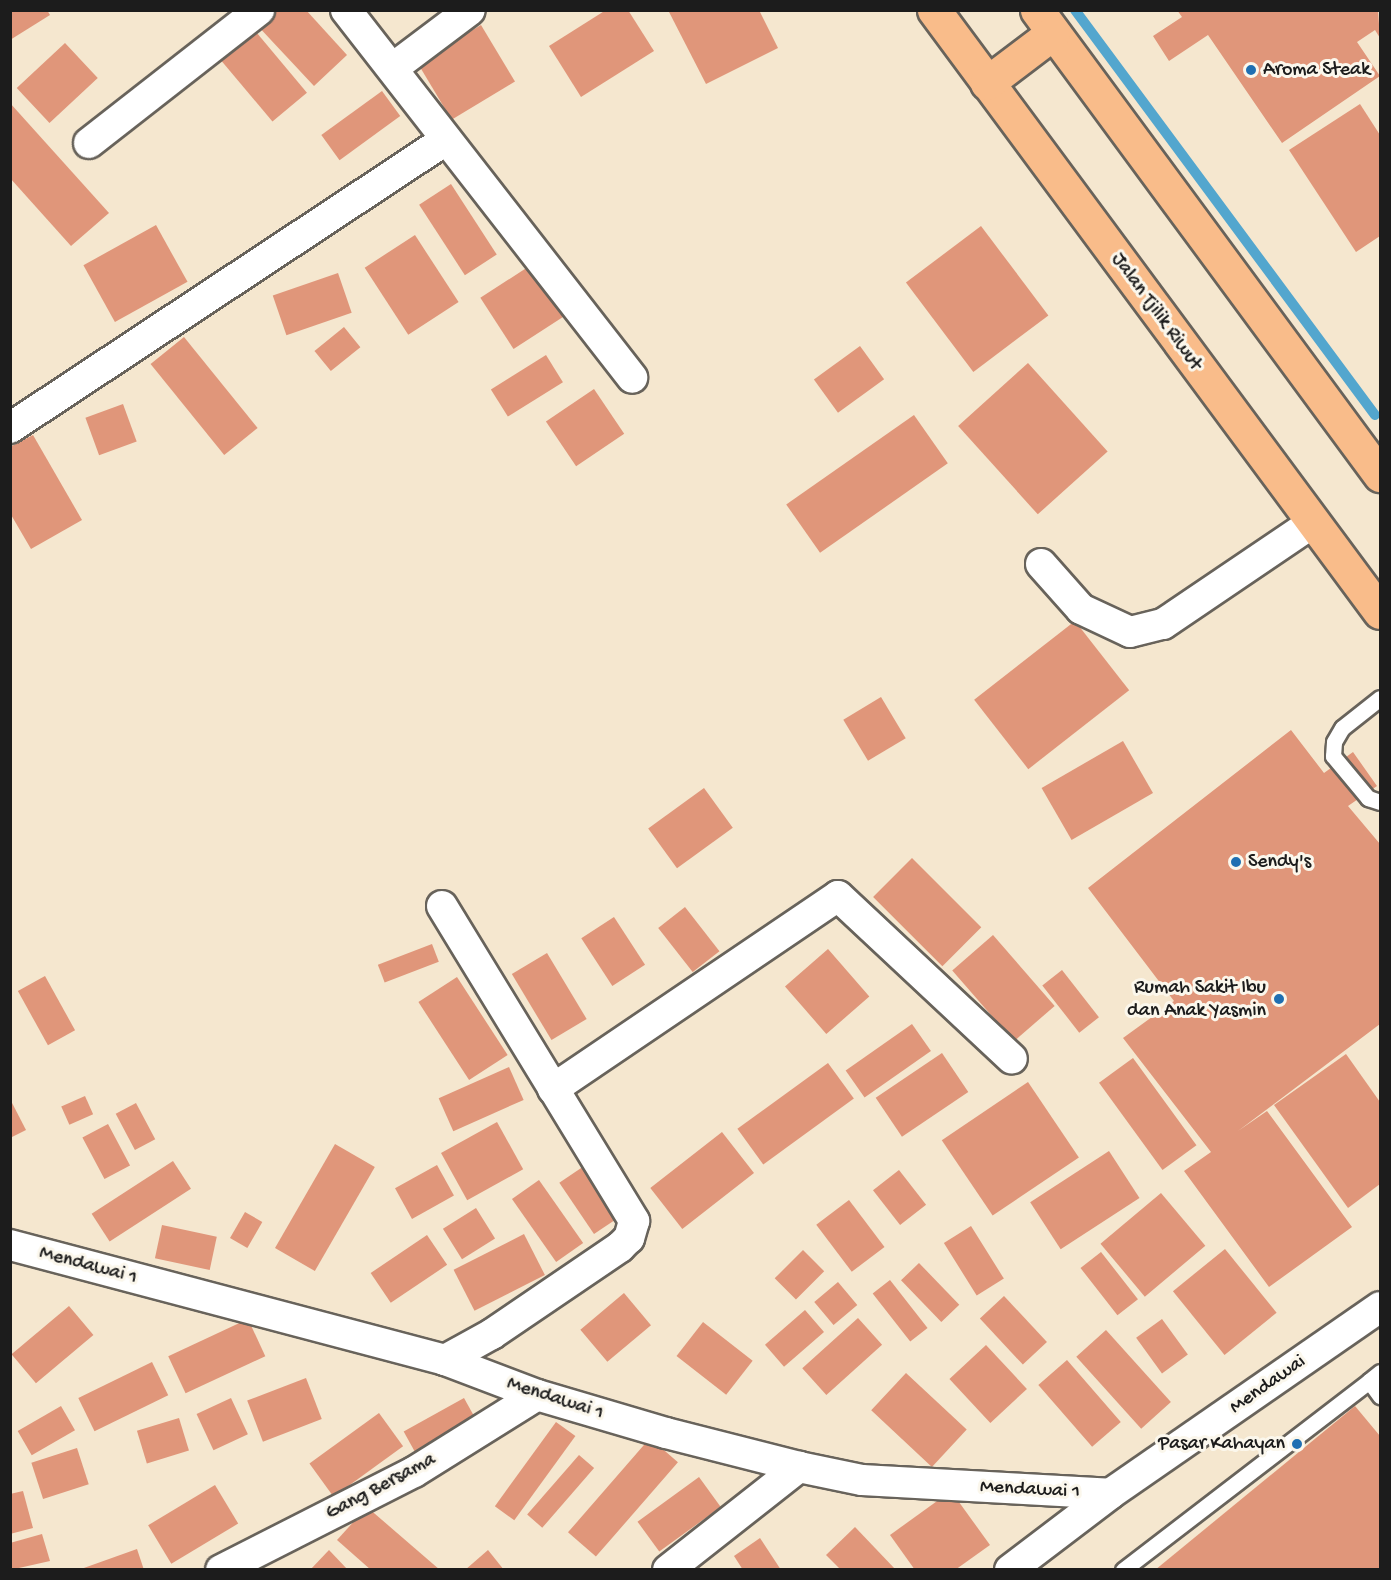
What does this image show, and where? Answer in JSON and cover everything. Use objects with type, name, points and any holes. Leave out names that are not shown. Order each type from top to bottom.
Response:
[{"type":"highway","name":"Jalan Tjilik Riwut","points":[[934,10],[1380,612]]},
{"type":"highway","points":[[987,83],[1045,22],[1379,469]]},
{"type":"street","points":[[89,143],[259,10]]},
{"type":"street","points":[[346,10],[393,68],[444,141],[632,378]]},
{"type":"street","points":[[393,68],[470,10]]},
{"type":"street","points":[[10,428],[444,141]]},
{"type":"street","points":[[1041,564],[1081,609],[1130,632],[1163,624],[1312,523]]},
{"type":"street","points":[[553,1089],[838,896],[1012,1059]]},
{"type":"street","points":[[442,906],[629,1212],[634,1229],[620,1247],[492,1334],[445,1360]]},
{"type":"street","name":"Mendawai 1","points":[[10,1245],[445,1360],[537,1395],[666,1433],[799,1467],[862,1480],[1110,1494]]},
{"type":"street","name":"Mendawai","points":[[1010,1569],[1110,1494],[1380,1307]]},
{"type":"street","name":"Gang Bersama","points":[[221,1569],[414,1472],[537,1395]]},
{"type":"street","points":[[668,1569],[799,1467]]},
{"type":"lane","points":[[1380,698],[1342,728],[1334,742],[1333,756],[1368,798],[1380,802]]},
{"type":"lane","points":[[1123,1569],[1375,1377],[1380,1396]]},
{"type":"building","points":[[10,10],[47,10],[50,15],[10,40]]},
{"type":"building","points":[[271,10],[306,10],[347,55],[314,86],[256,24]]},
{"type":"building","points":[[606,10],[628,10],[654,51],[581,97],[549,46]]},
{"type":"building","points":[[668,10],[759,10],[778,48],[706,84]]},
{"type":"building","points":[[1177,10],[1378,10],[1380,38],[1375,30],[1357,42],[1380,76],[1282,143],[1208,35],[1169,61],[1153,36],[1182,17]]},
{"type":"building","points":[[481,25],[515,82],[452,120],[418,63]]},
{"type":"building","points":[[251,26],[307,93],[272,122],[217,55]]},
{"type":"building","points":[[65,43],[98,78],[49,123],[17,88]]},
{"type":"building","points":[[382,91],[400,116],[340,160],[321,135]]},
{"type":"building","points":[[10,103],[109,213],[71,246],[10,178]]},
{"type":"building","points":[[1360,104],[1380,135],[1380,236],[1356,252],[1289,150]]},
{"type":"building","points":[[451,184],[497,254],[465,275],[419,205]]},
{"type":"building","points":[[156,225],[188,282],[115,322],[83,265]]},
{"type":"building","points":[[981,226],[1048,315],[973,372],[906,283]]},
{"type":"building","points":[[415,235],[459,302],[408,335],[365,268]]},
{"type":"building","points":[[534,263],[567,314],[514,349],[480,298]]},
{"type":"building","points":[[338,273],[352,313],[286,335],[273,295]]},
{"type":"building","points":[[344,327],[360,347],[331,371],[314,351]]},
{"type":"building","points":[[184,337],[258,428],[224,455],[151,364]]},
{"type":"building","points":[[860,346],[884,379],[838,413],[814,380]]},
{"type":"building","points":[[546,355],[563,382],[508,417],[491,389]]},
{"type":"building","points":[[1028,363],[1108,451],[1038,514],[958,426]]},
{"type":"building","points":[[594,389],[624,434],[576,466],[546,421]]},
{"type":"building","points":[[123,404],[137,442],[99,455],[85,418]]},
{"type":"building","points":[[914,415],[948,463],[820,553],[786,504]]},
{"type":"building","points":[[33,435],[82,520],[31,549],[10,513],[10,447]]},
{"type":"building","points":[[1075,621],[1129,690],[1028,769],[974,700]]},
{"type":"building","points":[[881,697],[906,738],[868,761],[843,720]]},
{"type":"building","points":[[1291,730],[1324,773],[1353,752],[1377,786],[1348,806],[1380,844],[1380,1024],[1238,1131],[1267,1111],[1352,1227],[1269,1287],[1184,1171],[1211,1152],[1123,1038],[1174,1001],[1088,888]]},
{"type":"building","points":[[1123,741],[1153,793],[1072,840],[1042,788]]},
{"type":"building","points":[[704,788],[733,828],[677,868],[648,829]]},
{"type":"building","points":[[912,858],[981,927],[942,966],[873,897]]},
{"type":"building","points":[[685,907],[719,951],[693,972],[658,928]]},
{"type":"building","points":[[614,917],[645,965],[612,986],[581,938]]},
{"type":"building","points":[[993,935],[1055,1006],[1014,1041],[952,970]]},
{"type":"building","points":[[432,944],[439,962],[385,983],[378,965]]},
{"type":"building","points":[[828,949],[869,997],[826,1034],[785,986]]},
{"type":"building","points":[[547,953],[587,1019],[552,1040],[512,974]]},
{"type":"building","points":[[1062,970],[1099,1017],[1079,1033],[1042,985]]},
{"type":"building","points":[[45,976],[75,1030],[48,1045],[18,991]]},
{"type":"building","points":[[457,977],[508,1055],[469,1080],[418,1002]]},
{"type":"building","points":[[912,1024],[931,1051],[865,1097],[846,1070]]},
{"type":"building","points":[[942,1053],[968,1092],[902,1137],[876,1098]]},
{"type":"building","points":[[1346,1054],[1380,1102],[1380,1184],[1348,1208],[1274,1105]]},
{"type":"building","points":[[1133,1058],[1196,1145],[1163,1170],[1099,1083]]},
{"type":"building","points":[[828,1063],[854,1099],[763,1164],[737,1129]]},
{"type":"building","points":[[509,1067],[524,1100],[453,1131],[439,1098]]},
{"type":"building","points":[[1028,1082],[1079,1157],[993,1216],[942,1140]]},
{"type":"building","points":[[85,1096],[93,1114],[69,1125],[61,1107]]},
{"type":"building","points":[[10,1099],[26,1130],[10,1138]]},
{"type":"building","points":[[136,1103],[155,1139],[135,1150],[116,1114]]},
{"type":"building","points":[[497,1122],[523,1169],[467,1200],[441,1153]]},
{"type":"building","points":[[108,1124],[130,1165],[104,1179],[82,1138]]},
{"type":"building","points":[[722,1132],[754,1173],[682,1229],[650,1188]]},
{"type":"building","points":[[335,1144],[375,1167],[315,1271],[275,1248]]},
{"type":"building","points":[[1109,1151],[1139,1198],[1061,1249],[1030,1202]]},
{"type":"building","points":[[173,1161],[191,1189],[110,1242],[92,1214]]},
{"type":"building","points":[[590,1162],[625,1213],[594,1234],[559,1183]]},
{"type":"building","points":[[437,1165],[454,1196],[412,1219],[395,1188]]},
{"type":"building","points":[[899,1170],[926,1205],[900,1225],[873,1190]]},
{"type":"building","points":[[539,1180],[583,1243],[556,1262],[512,1199]]},
{"type":"building","points":[[1161,1193],[1205,1246],[1145,1297],[1100,1244]]},
{"type":"building","points":[[849,1200],[885,1247],[852,1272],[816,1225]]},
{"type":"building","points":[[476,1208],[495,1239],[462,1259],[443,1229]]},
{"type":"building","points":[[245,1212],[262,1222],[247,1248],[230,1238]]},
{"type":"building","points":[[162,1225],[217,1237],[210,1270],[155,1258]]},
{"type":"building","points":[[971,1226],[1004,1279],[977,1296],[944,1243]]},
{"type":"building","points":[[524,1234],[545,1275],[474,1311],[454,1270]]},
{"type":"building","points":[[427,1235],[447,1265],[391,1303],[371,1273]]},
{"type":"building","points":[[1225,1249],[1277,1313],[1225,1355],[1173,1291]]},
{"type":"building","points":[[803,1250],[824,1271],[796,1299],[775,1278]]},
{"type":"building","points":[[1101,1252],[1138,1299],[1117,1315],[1081,1268]]},
{"type":"building","points":[[919,1263],[959,1305],[941,1322],[901,1280]]},
{"type":"building","points":[[890,1280],[928,1328],[910,1342],[873,1294]]},
{"type":"building","points":[[838,1282],[857,1305],[834,1325],[814,1302]]},
{"type":"building","points":[[624,1293],[651,1325],[607,1362],[580,1330]]},
{"type":"building","points":[[1004,1296],[1047,1342],[1023,1365],[980,1319]]},
{"type":"building","points":[[69,1306],[93,1335],[36,1383],[12,1354]]},
{"type":"building","points":[[805,1310],[824,1332],[784,1367],[765,1345]]},
{"type":"building","points":[[858,1318],[882,1345],[826,1395],[802,1368]]},
{"type":"building","points":[[248,1319],[265,1356],[186,1393],[168,1356]]},
{"type":"building","points":[[1162,1319],[1188,1355],[1162,1373],[1136,1338]]},
{"type":"building","points":[[703,1322],[753,1361],[726,1395],[677,1356]]},
{"type":"building","points":[[1106,1330],[1171,1402],[1141,1429],[1076,1357]]},
{"type":"building","points":[[986,1345],[1027,1389],[990,1423],[949,1379]]},
{"type":"building","points":[[1067,1360],[1121,1422],[1092,1447],[1038,1385]]},
{"type":"building","points":[[152,1362],[168,1395],[95,1431],[78,1398]]},
{"type":"building","points":[[906,1373],[967,1430],[932,1467],[871,1410]]},
{"type":"building","points":[[306,1378],[322,1419],[263,1442],[247,1401]]},
{"type":"building","points":[[231,1398],[248,1434],[213,1450],[197,1414]]},
{"type":"building","points":[[464,1398],[477,1421],[416,1454],[404,1431]]},
{"type":"building","points":[[61,1406],[75,1430],[32,1455],[18,1431]]},
{"type":"building","points":[[1355,1406],[1380,1436],[1380,1570],[1155,1570]]},
{"type":"building","points":[[379,1413],[403,1446],[334,1497],[309,1464]]},
{"type":"building","points":[[179,1418],[189,1451],[147,1463],[137,1431]]},
{"type":"building","points":[[556,1422],[575,1436],[514,1520],[495,1506]]},
{"type":"building","points":[[650,1438],[678,1462],[596,1557],[568,1532]]},
{"type":"building","points":[[77,1448],[89,1484],[43,1499],[31,1463]]},
{"type":"building","points":[[579,1455],[594,1468],[542,1528],[527,1515]]},
{"type":"building","points":[[699,1477],[721,1507],[659,1552],[638,1522]]},
{"type":"building","points":[[215,1485],[238,1524],[171,1564],[148,1525]]},
{"type":"building","points":[[23,1491],[33,1528],[10,1534],[10,1494]]},
{"type":"building","points":[[951,1491],[990,1545],[955,1570],[915,1570],[890,1535]]},
{"type":"building","points":[[367,1507],[440,1570],[371,1570],[337,1540]]},
{"type":"building","points":[[855,1527],[896,1570],[841,1570],[826,1555]]},
{"type":"building","points":[[42,1534],[50,1561],[10,1570],[10,1543]]},
{"type":"building","points":[[760,1538],[781,1570],[743,1570],[734,1556]]},
{"type":"building","points":[[137,1549],[144,1570],[81,1570],[81,1569]]},
{"type":"building","points":[[329,1550],[348,1570],[310,1570]]},
{"type":"building","points":[[488,1550],[504,1570],[465,1570]]},
{"type":"waterway","points":[[1075,10],[1375,415]]},
{"type":"place","name":"Aroma Steak","points":[[1251,70]]},
{"type":"place","name":"Sendy's","points":[[1236,862]]},
{"type":"place","name":"Rumah Sakit Ibu dan Anak Yasmin","points":[[1279,999]]},
{"type":"place","name":"Pasar Kahayan","points":[[1297,1444]]}]
